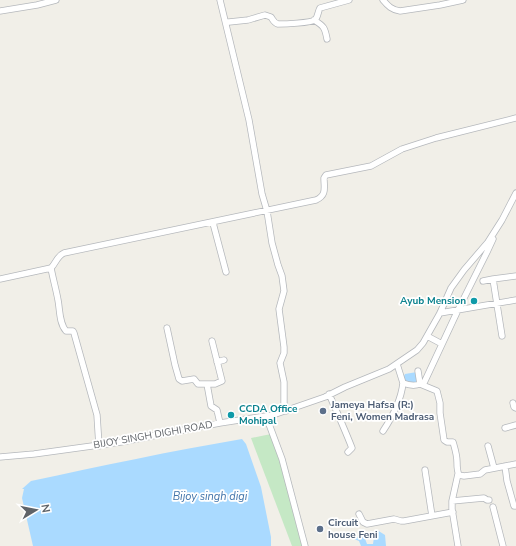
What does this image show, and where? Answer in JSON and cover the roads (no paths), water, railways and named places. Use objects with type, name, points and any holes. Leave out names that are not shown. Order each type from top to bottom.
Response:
[{"type":"street","points":[[0,11],[37,5],[56,0]]},
{"type":"street","points":[[220,0],[249,120],[272,243],[282,276],[284,291],[279,309],[284,353],[280,363],[284,382],[284,403],[286,411]]},
{"type":"street","points":[[314,20],[320,8],[349,0]]},
{"type":"street","points":[[383,0],[392,9],[400,11],[463,0]]},
{"type":"street","points":[[226,22],[248,20],[265,15],[271,17],[276,24],[314,20],[323,26],[327,39]]},
{"type":"street","points":[[99,446],[97,415],[74,333],[73,331],[66,331],[64,329],[59,315],[58,300],[51,268],[60,255],[316,200],[322,198],[324,192],[324,178],[326,175],[371,166],[402,148],[516,118]]},
{"type":"street","name":"BIJOY SINGH DIGHI ROAD","points":[[0,457],[99,446],[220,423],[266,416],[286,411],[389,369],[417,350],[423,343],[440,313],[451,288],[488,242],[502,220],[516,193]]},
{"type":"street","points":[[213,223],[226,272]]},
{"type":"street","points":[[422,385],[497,232]]},
{"type":"street","points":[[0,272],[1,278],[51,268]]},
{"type":"street","points":[[482,281],[516,276]]},
{"type":"street","points":[[493,279],[502,336]]},
{"type":"street","points":[[440,313],[516,300]]},
{"type":"street","points":[[167,328],[175,365],[179,379],[182,381],[194,379],[198,384],[215,384],[222,382],[212,341]]},
{"type":"street","points":[[427,336],[442,344]]},
{"type":"street","points":[[217,362],[224,360]]},
{"type":"street","points":[[383,430],[390,420],[401,395],[403,383],[397,364]]},
{"type":"street","points":[[418,372],[422,385]]},
{"type":"street","points":[[403,383],[407,385],[422,385],[437,391],[440,403],[444,440],[447,442],[453,442],[456,453],[458,474],[452,501],[458,546]]},
{"type":"street","points":[[207,384],[211,406],[217,410],[220,423]]},
{"type":"street","points":[[329,394],[352,448],[348,452]]},
{"type":"street","points":[[266,416],[282,459],[305,546]]},
{"type":"street","points":[[505,428],[516,425]]},
{"type":"street","points":[[488,446],[494,468]]},
{"type":"street","points":[[458,474],[464,476],[480,474],[485,470],[516,464]]},
{"type":"street","points":[[505,466],[507,481],[514,506],[516,506]]},
{"type":"street","points":[[425,470],[432,516]]},
{"type":"street","points":[[452,501],[484,498],[489,500]]},
{"type":"street","points":[[493,507],[503,546]]},
{"type":"street","points":[[359,514],[363,522],[367,524],[394,518],[404,521],[453,512]]},
{"type":"water","points":[[417,372],[418,383],[409,383],[405,381],[405,374]]},
{"type":"water","name":"Bijoy singh digi","points":[[242,439],[246,444],[261,487],[271,537],[271,546],[33,546],[22,498],[24,489],[22,489],[31,481]]},
{"type":"water","points":[[377,530],[385,535],[386,546],[361,546],[359,541],[354,539],[364,536],[367,544],[373,544],[375,531]]},
{"type":"place","name":"Ayub Mension","points":[[474,301]]},
{"type":"place","name":"Jameya Hafsa (R:) Feni, Women Madrasa","points":[[323,411]]},
{"type":"place","name":"CCDA Office Mohipal","points":[[231,415]]},
{"type":"place","name":"Circuit house Feni","points":[[320,529]]}]
